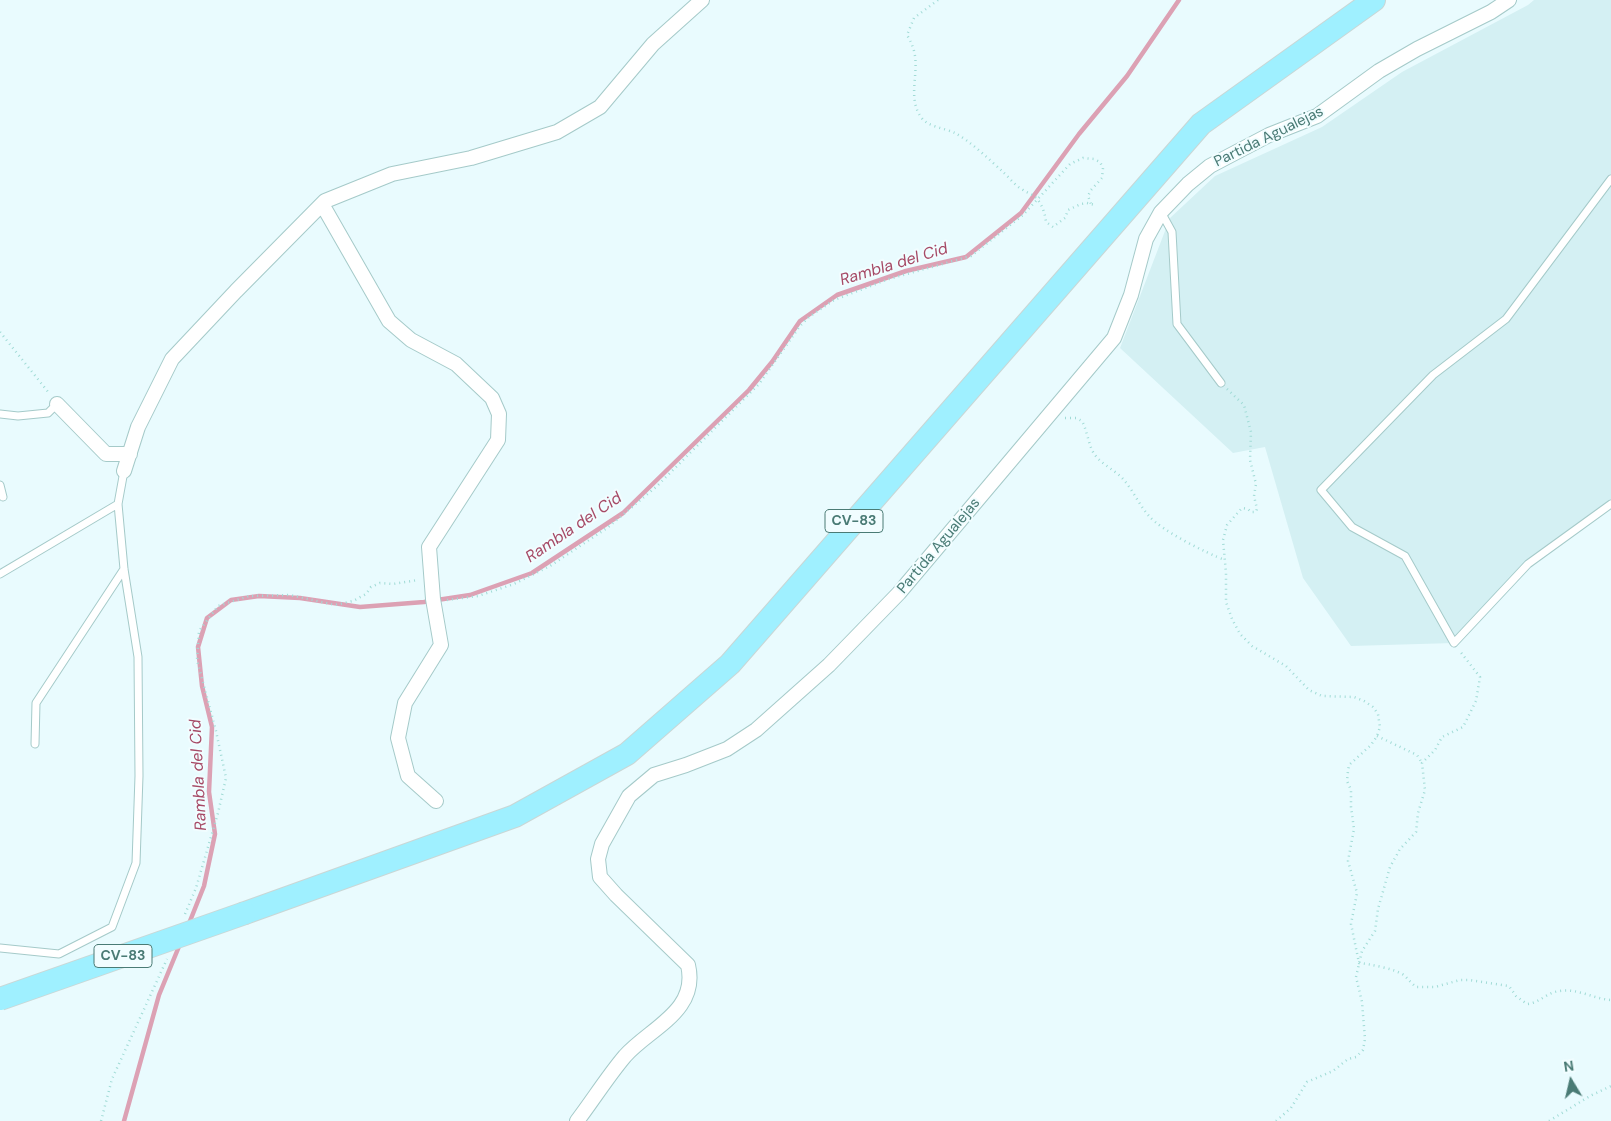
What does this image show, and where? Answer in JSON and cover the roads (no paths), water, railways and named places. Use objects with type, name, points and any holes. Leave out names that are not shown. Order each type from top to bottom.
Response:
[{"type":"main road","name":"CV-83","points":[[0,999],[515,816],[627,754],[730,664],[1201,124],[1374,0]]},
{"type":"street","points":[[124,470],[138,427],[172,359],[325,201],[392,174],[471,158],[557,132],[600,107],[653,44],[702,0]]},
{"type":"street","name":"Partida Agualejas","points":[[577,1121],[626,1056],[664,1024],[684,1000],[690,986],[688,965],[616,896],[600,877],[598,859],[602,844],[629,796],[654,774],[686,765],[727,748],[756,730],[829,665],[899,593],[1114,338],[1126,311],[1146,239],[1161,212],[1182,190],[1210,166],[1269,135],[1317,116],[1379,71],[1417,49],[1491,12],[1509,0]]},
{"type":"street","points":[[322,204],[389,321],[411,340],[456,364],[492,398],[499,414],[498,440],[429,547],[433,602],[441,645],[405,703],[398,738],[408,776],[436,801]]},
{"type":"street","points":[[57,404],[106,454],[130,454]]},
{"type":"lane","points":[[1611,179],[1506,319],[1433,375],[1321,490],[1352,527],[1405,556],[1454,642],[1528,564],[1611,504]]},
{"type":"lane","points":[[1161,212],[1172,232],[1177,324],[1221,383]]},
{"type":"lane","points":[[0,414],[18,416],[48,413],[57,404]]},
{"type":"lane","points":[[0,948],[59,954],[112,927],[136,862],[140,776],[138,657],[124,569],[118,504],[124,470]]},
{"type":"lane","points":[[0,485],[3,497]]},
{"type":"lane","points":[[0,574],[118,504]]},
{"type":"lane","points":[[34,744],[36,703],[124,569]]},
{"type":"waterway","name":"Rambla del Cid","points":[[188,926],[204,886],[215,834],[209,792],[212,727],[202,686],[198,647],[207,618],[231,600],[259,596],[300,598],[360,607],[424,602],[470,595],[532,573],[623,513],[749,390],[772,362],[800,321],[837,295],[906,271],[966,257],[1021,213],[1079,134],[1127,76],[1179,0]]},
{"type":"waterway","name":"Rambla del Cid","points":[[124,1121],[159,995],[180,944]]}]
